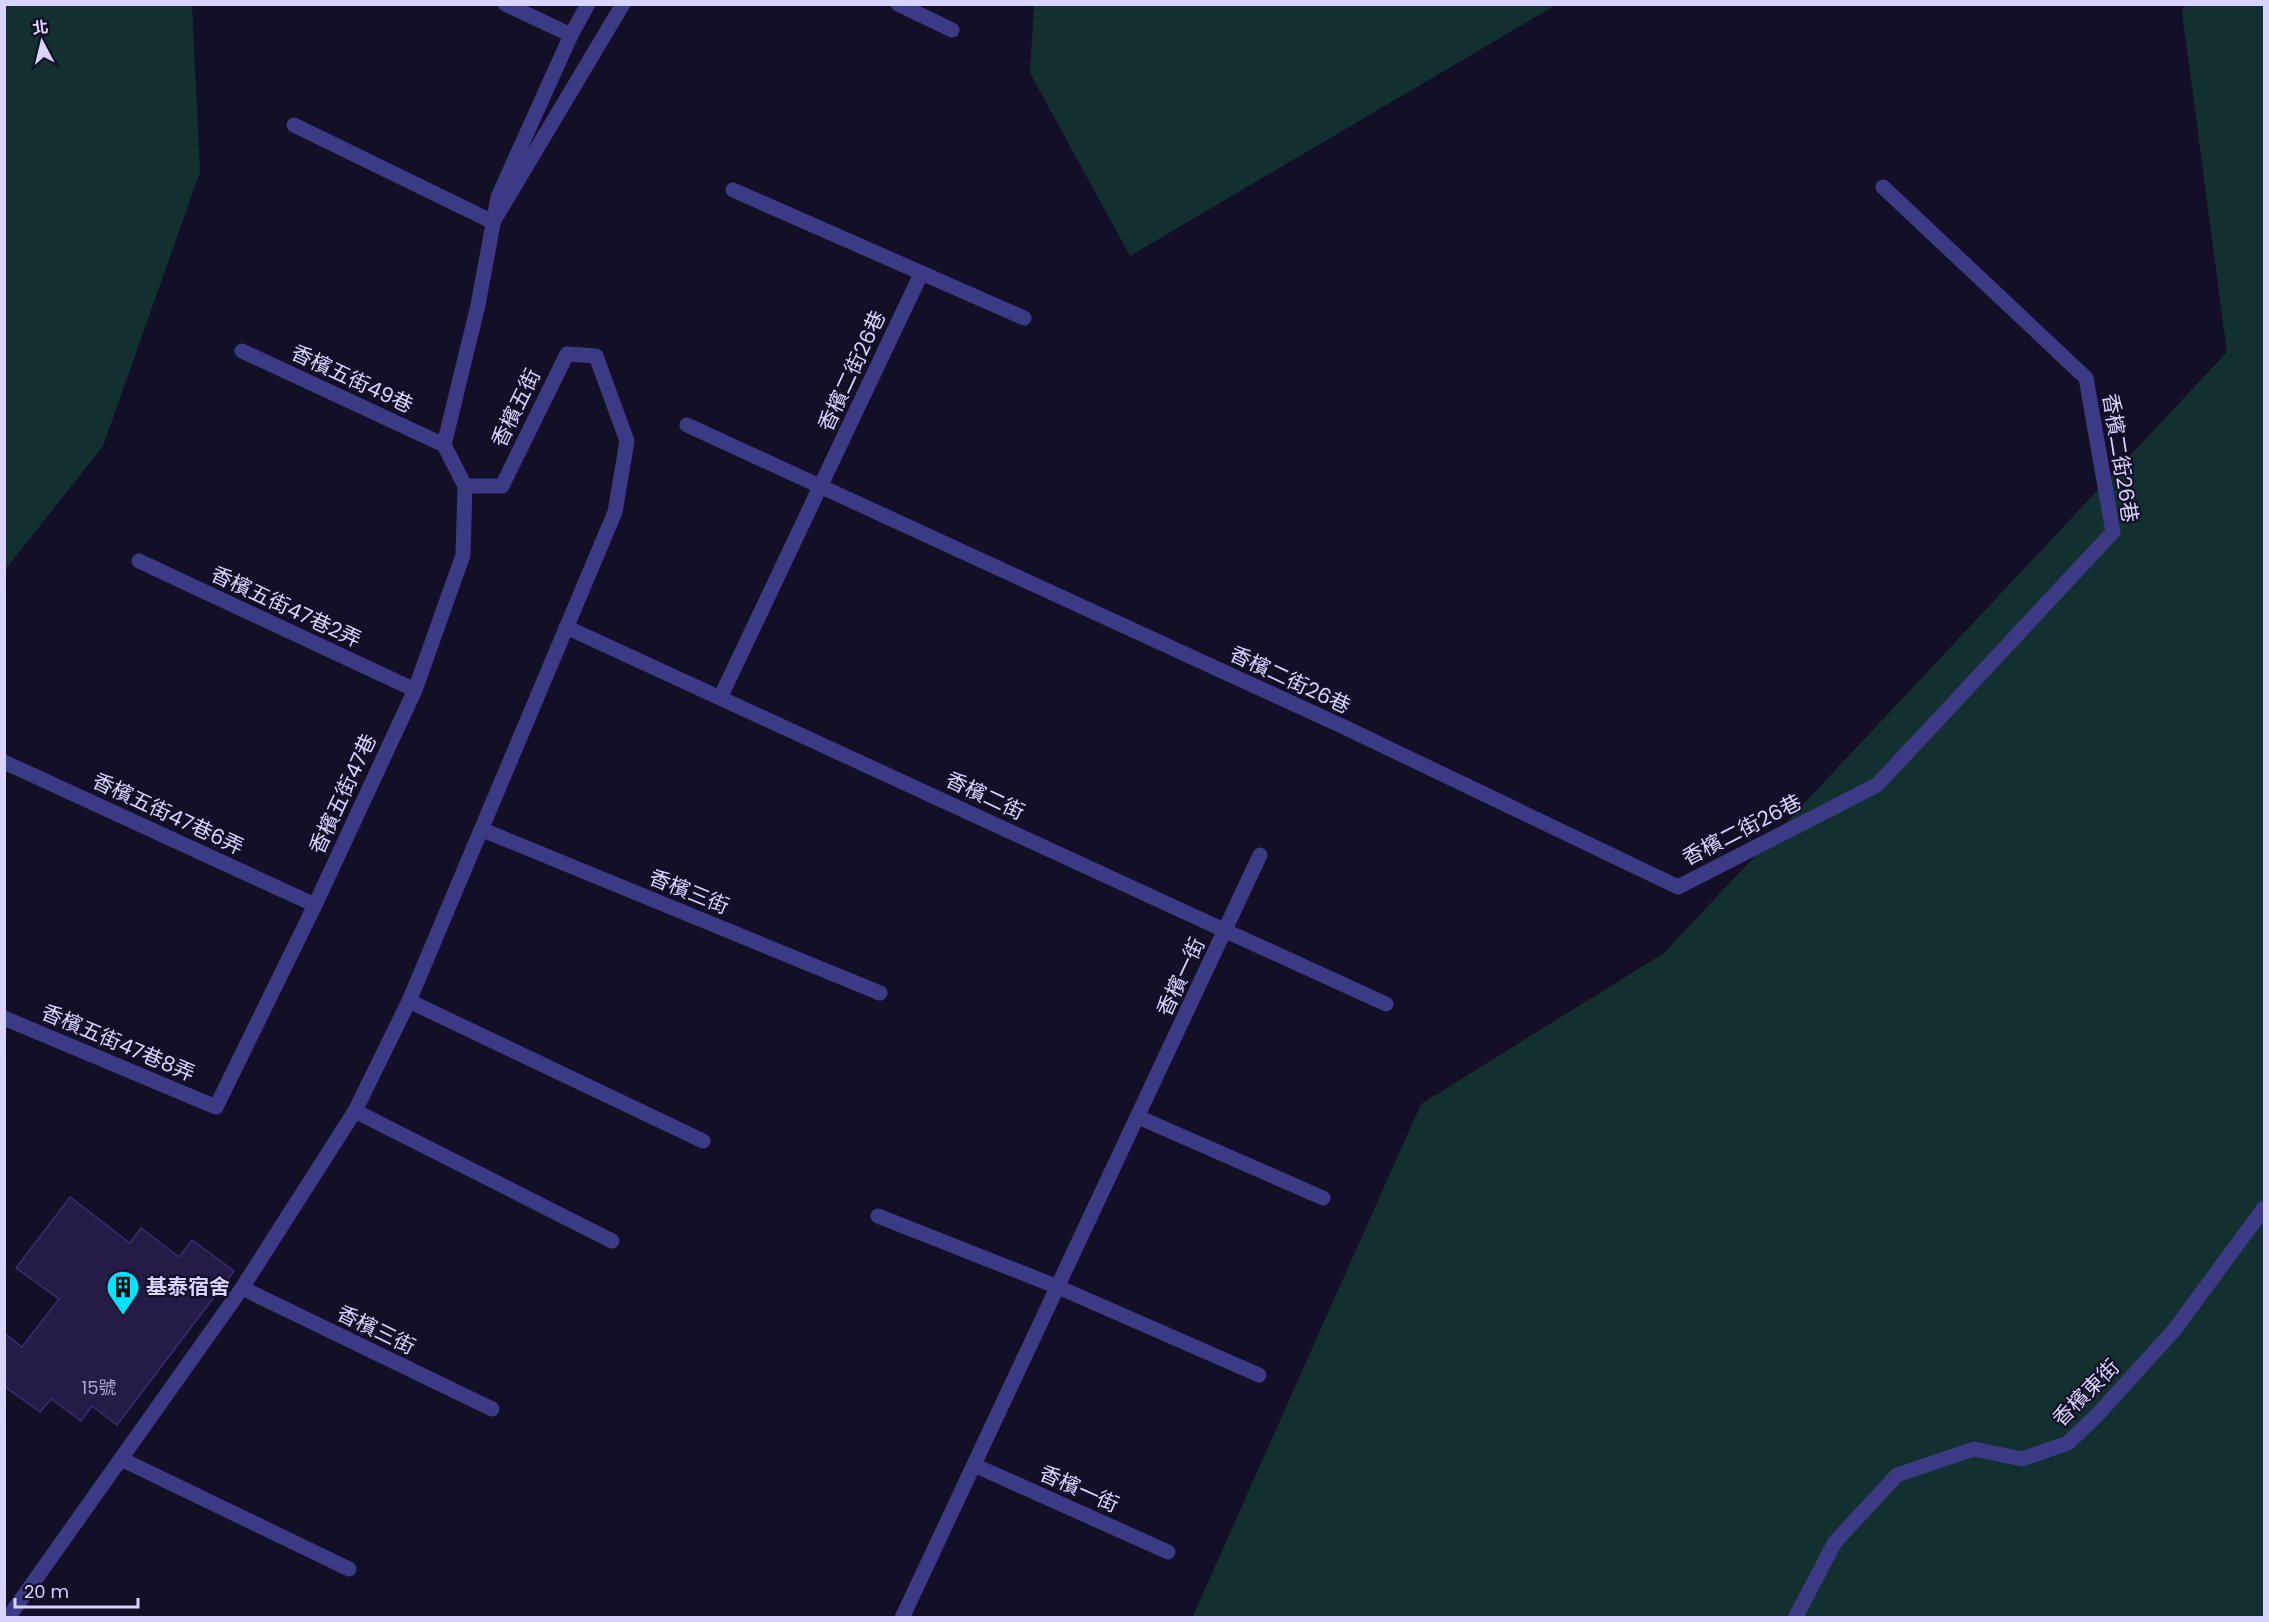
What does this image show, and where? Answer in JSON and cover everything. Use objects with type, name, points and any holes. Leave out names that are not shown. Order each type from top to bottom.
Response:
[{"type":"street","points":[[505,4],[571,35]]},
{"type":"street","points":[[465,486],[444,445],[478,305],[498,197],[571,35],[588,4]]},
{"type":"street","points":[[493,222],[623,4]]},
{"type":"street","points":[[898,4],[952,30]]},
{"type":"street","points":[[294,125],[493,222]]},
{"type":"street","name":"香檳二街26巷","points":[[687,425],[1344,727],[1678,887],[1877,785],[2113,532],[2086,378],[1883,187]]},
{"type":"street","points":[[733,190],[1024,318]]},
{"type":"street","name":"香檳二街26巷","points":[[720,698],[921,274]]},
{"type":"street","name":"香檳五街49巷","points":[[242,351],[444,445]]},
{"type":"street","name":"香檳五街","points":[[465,486],[502,486],[567,354],[596,356],[627,441],[615,513],[566,627]]},
{"type":"street","name":"香檳五街47巷","points":[[216,1107],[315,905],[415,690],[463,555],[465,486]]},
{"type":"street","name":"香檳五街47巷2弄","points":[[139,561],[415,690]]},
{"type":"street","points":[[8,1617],[242,1288],[356,1112],[409,1001],[483,830],[566,627]]},
{"type":"street","name":"香檳二街","points":[[566,627],[1386,1004]]},
{"type":"street","name":"香檳五街47巷6弄","points":[[4,762],[315,905]]},
{"type":"street","name":"香檳三街","points":[[483,830],[880,993]]},
{"type":"street","name":"香檳一街","points":[[902,1617],[1260,855]]},
{"type":"street","points":[[409,1001],[703,1140]]},
{"type":"street","name":"香檳五街47巷8弄","points":[[4,1018],[216,1107]]},
{"type":"street","points":[[356,1112],[612,1241]]},
{"type":"street","points":[[1138,1118],[1323,1198]]},
{"type":"street","name":"香檳東街","points":[[1795,1617],[1835,1542],[1897,1475],[1974,1449],[2022,1459],[2068,1443],[2100,1412],[2175,1329],[2265,1208]]},
{"type":"street","points":[[878,1216],[1058,1287],[1260,1375]]},
{"type":"street","name":"香檳三街","points":[[242,1288],[492,1409]]},
{"type":"street","points":[[121,1459],[349,1569]]},
{"type":"street","name":"香檳一街","points":[[974,1465],[1168,1552]]},
{"type":"green space","points":[[5,4],[192,5],[200,172],[103,446],[5,570]]},
{"type":"green space","points":[[1034,4],[1556,5],[1130,256],[1030,73]]},
{"type":"green space","points":[[2184,5],[2264,5],[2264,1617],[1192,1618],[1421,1104],[1664,953],[2227,352],[2182,12]]},
{"type":"building","name":"基泰宿舍","points":[[70,1197],[130,1243],[141,1228],[179,1257],[192,1240],[234,1271],[117,1425],[92,1406],[81,1421],[51,1399],[40,1412],[4,1386],[4,1333],[22,1347],[59,1299],[16,1268]]},
{"type":"place","name":"基泰宿舍","points":[[123,1316]]}]
